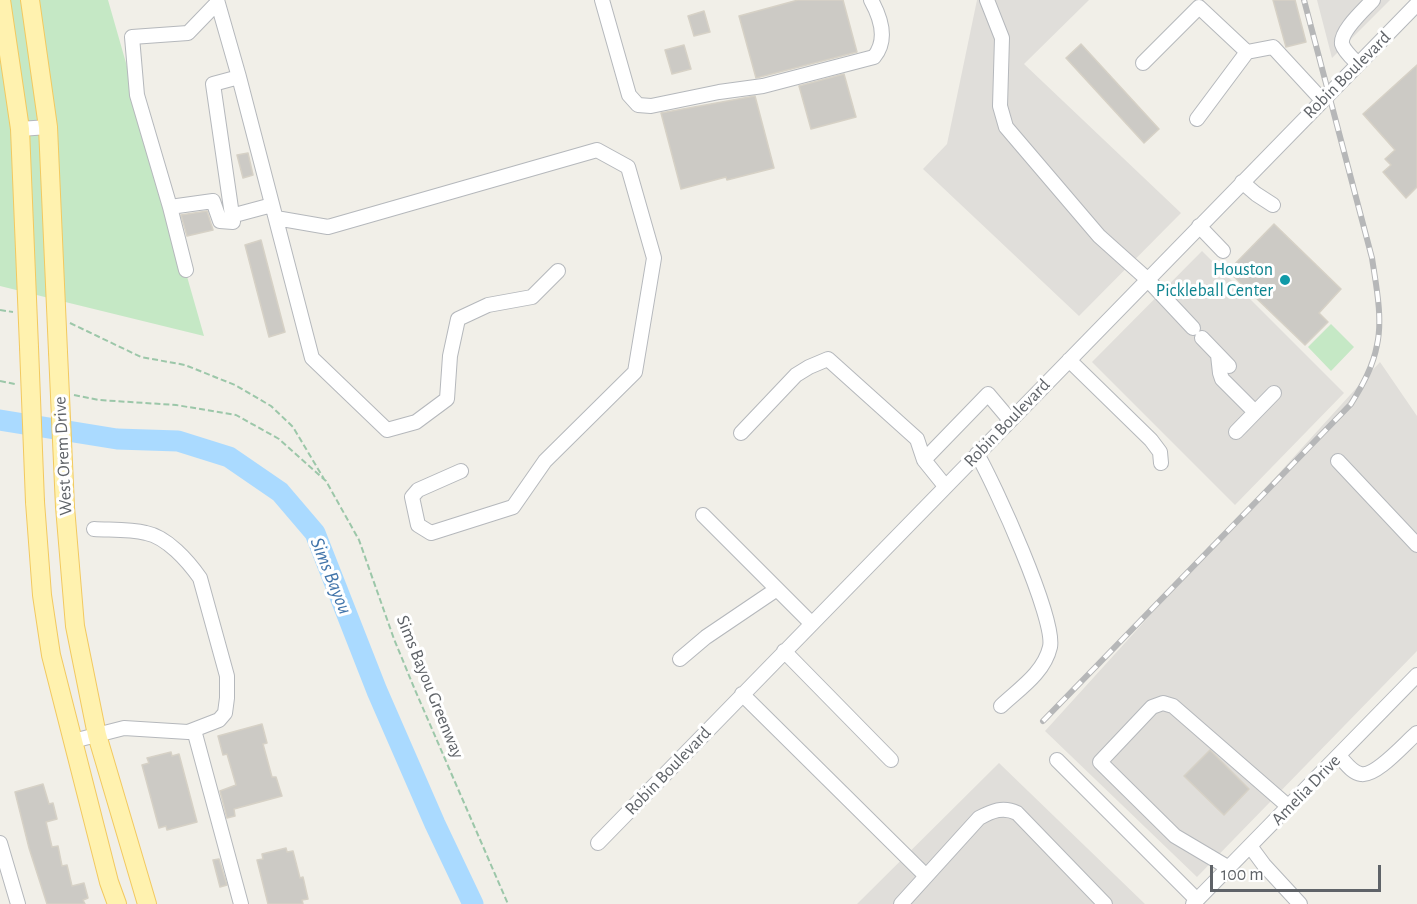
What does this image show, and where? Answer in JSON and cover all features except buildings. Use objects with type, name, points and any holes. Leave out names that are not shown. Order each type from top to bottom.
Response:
[{"type":"main road","name":"West Orem Drive","points":[[1,0],[20,129],[35,502],[42,595],[51,655],[109,882],[117,904]]},
{"type":"main road","name":"West Orem Drive","points":[[30,0],[48,127],[65,507],[75,626],[97,735],[147,904]]},
{"type":"street","points":[[602,0],[629,95],[638,105],[651,106],[719,92],[763,86],[874,57],[881,49],[883,37],[871,0]]},
{"type":"street","points":[[987,0],[1002,38],[1000,106],[1006,127],[1099,236],[1148,279],[1229,366]]},
{"type":"street","points":[[1358,64],[1344,49],[1343,35],[1372,0]]},
{"type":"street","points":[[217,2],[239,76],[312,358],[387,430],[416,422],[447,399],[450,356],[458,319],[488,305],[532,297],[558,271]]},
{"type":"street","points":[[186,270],[137,95],[132,37],[188,33],[217,2]]},
{"type":"street","name":"Robin Boulevard","points":[[598,843],[1417,4]]},
{"type":"street","points":[[1143,63],[1199,7],[1247,52]]},
{"type":"street","points":[[1197,119],[1247,52],[1273,47],[1322,100]]},
{"type":"street","points":[[170,207],[213,201],[221,221],[232,224],[213,84],[239,76]]},
{"type":"street","points":[[20,129],[48,127]]},
{"type":"street","points":[[231,216],[274,212],[328,226],[597,150],[628,167],[654,258],[635,372],[545,461],[513,507],[431,533],[418,525],[412,497],[418,490],[461,471]]},
{"type":"street","points":[[1242,182],[1273,205]]},
{"type":"street","points":[[1199,226],[1223,251]]},
{"type":"street","points":[[1218,355],[1222,379],[1255,412]]},
{"type":"street","points":[[741,433],[796,375],[828,360],[917,439],[924,460],[945,486]]},
{"type":"street","points":[[1069,360],[1151,440],[1160,452],[1161,463]]},
{"type":"street","points":[[1236,432],[1274,393]]},
{"type":"street","points":[[924,460],[988,394],[1010,420]]},
{"type":"street","points":[[977,453],[1016,536],[1049,629],[1050,644],[1046,658],[1038,672],[1001,706]]},
{"type":"street","points":[[1338,460],[1417,545]]},
{"type":"street","points":[[703,514],[811,623]]},
{"type":"street","points":[[73,741],[124,728],[188,732],[219,720],[225,713],[227,698],[226,676],[200,578],[194,569],[164,541],[155,536],[145,532],[94,529]]},
{"type":"street","points":[[680,659],[706,637],[777,589]]},
{"type":"street","points":[[784,651],[891,760]]},
{"type":"street","name":"Amelia Drive","points":[[1195,902],[1416,680]]},
{"type":"street","points":[[742,694],[926,876]]},
{"type":"street","points":[[1229,868],[1175,836],[1100,762],[1152,707],[1164,703],[1173,706],[1289,807]]},
{"type":"street","points":[[194,730],[241,904]]},
{"type":"street","points":[[1339,756],[1360,775],[1372,773],[1417,733]]},
{"type":"street","points":[[1057,760],[1195,902]]},
{"type":"street","points":[[901,904],[979,818],[988,812],[1008,809],[1017,813],[1105,904]]},
{"type":"street","points":[[0,843],[18,904]]},
{"type":"street","points":[[1250,846],[1264,865],[1300,904]]},
{"type":"path","name":"Sims Bayou Greenway","points":[[57,317],[141,357],[184,365],[235,385],[271,406],[292,427],[359,540],[394,639],[508,904]]},
{"type":"path","points":[[0,381],[22,386]]},
{"type":"path","name":"Sims Bayou Greenway","points":[[66,394],[99,400],[177,405],[236,415],[279,439],[326,481]]},
{"type":"shaded area","points":[[977,0],[1089,0],[1024,64],[1181,213],[1079,316],[923,169],[947,144]]},
{"type":"shaded area","points":[[1317,0],[1390,0],[1332,58]]},
{"type":"shaded area","points":[[1202,251],[1344,393],[1235,505],[1092,362]]},
{"type":"shaded area","points":[[1380,362],[1417,416],[1417,651],[1197,877],[1045,731]]},
{"type":"shaded area","points":[[999,763],[1145,904],[857,904]]},
{"type":"green space","points":[[0,0],[108,0],[204,336],[0,286]]},
{"type":"green space","points":[[1331,324],[1354,347],[1331,371],[1308,347]]},
{"type":"waterway","name":"Sims Bayou","points":[[0,420],[117,439],[178,441],[229,457],[280,492],[315,533],[377,691],[473,904]]},
{"type":"railway","points":[[1043,721],[1351,404],[1373,361],[1379,324],[1372,258],[1304,0]]},
{"type":"place","name":"Houston Pickleball Center","points":[[1285,280]]}]
